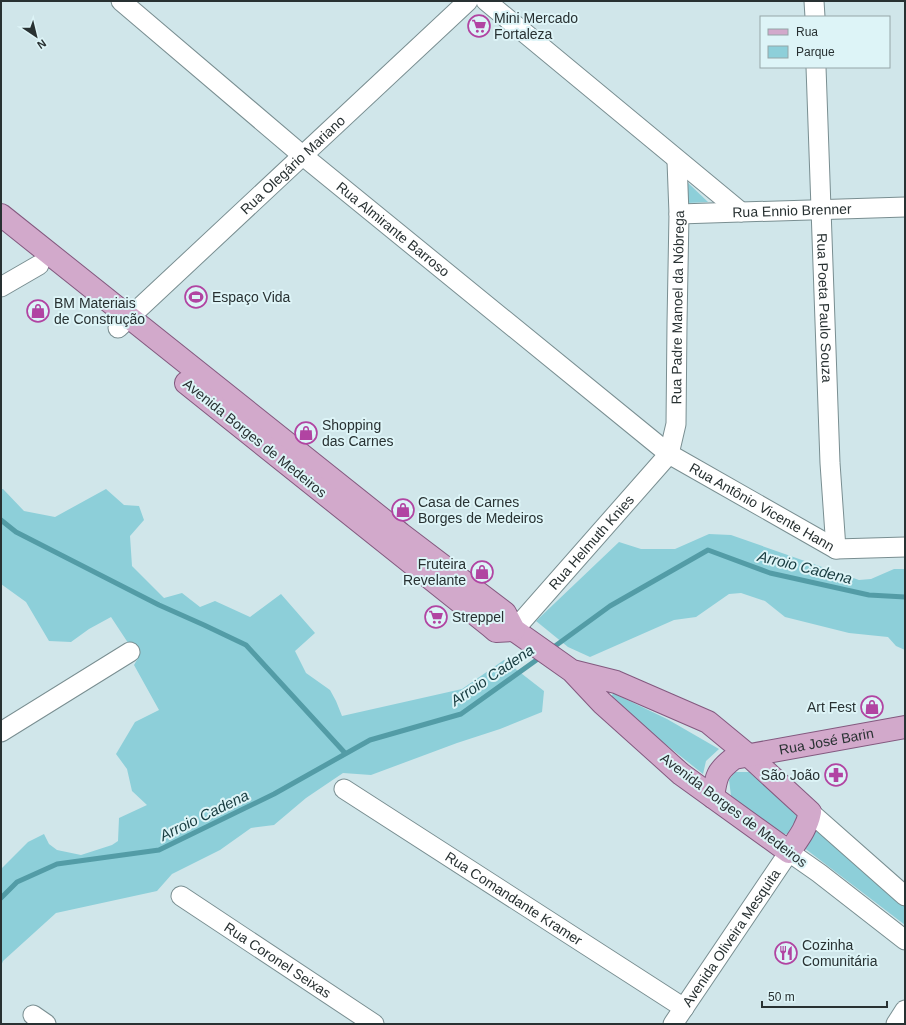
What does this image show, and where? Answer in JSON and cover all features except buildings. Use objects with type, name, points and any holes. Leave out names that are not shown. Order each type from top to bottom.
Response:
[{"type":"main road","name":"Avenida Borges de Medeiros","points":[[1,215],[123,323]]},
{"type":"main road","name":"Avenida Borges de Medeiros","points":[[1,234],[39,265],[123,323],[505,614],[519,633],[572,670],[602,703],[675,769],[789,852]]},
{"type":"main road","name":"Avenida Borges de Medeiros","points":[[572,670],[616,682],[708,722],[748,755],[810,812]]},
{"type":"main road","name":"Rua José Barin","points":[[713,797],[716,780],[722,767],[734,758],[905,727]]},
{"type":"main road","points":[[789,852],[808,822],[810,812]]},
{"type":"street","name":"Rua Almirante Barroso","points":[[121,1],[302,155],[669,454]]},
{"type":"street","name":"Rua Olegário Mariano","points":[[123,323],[468,1]]},
{"type":"street","points":[[486,1],[677,161],[741,212]]},
{"type":"street","points":[[814,1],[814,16]]},
{"type":"street","name":"Rua Poeta Paulo Souza","points":[[816,68],[830,462],[836,549]]},
{"type":"street","name":"Rua Padre Manoel da Nóbrega","points":[[669,454],[676,424],[679,214],[677,161]]},
{"type":"street","name":"Rua Ennio Brenner","points":[[679,214],[905,207]]},
{"type":"street","points":[[1,287],[39,265]]},
{"type":"street","name":"Rua Antônio Vicente Hann","points":[[669,454],[836,549],[905,548]]},
{"type":"street","name":"Rua Helmuth Knies","points":[[519,633],[669,454]]},
{"type":"street","points":[[1,732],[130,652]]},
{"type":"street","name":"Rua Comandante Kramer","points":[[344,789],[684,1008]]},
{"type":"street","name":"Avenida Borges de Medeiros","points":[[810,812],[905,896]]},
{"type":"street","name":"Avenida Borges de Medeiros","points":[[789,852],[824,877],[905,940]]},
{"type":"street","name":"Avenida Oliveira Mesquita","points":[[673,1024],[789,852]]},
{"type":"street","name":"Rua Coronel Seixas","points":[[181,896],[374,1024]]},
{"type":"street","points":[[896,1024],[905,1010]]},
{"type":"green space","points":[[684,179],[708,202],[687,203]]},
{"type":"green space","points":[[1,489],[3,489],[24,511],[55,517],[106,489],[124,505],[139,506],[144,520],[130,536],[132,566],[164,598],[182,593],[200,607],[215,601],[250,617],[281,594],[315,633],[295,651],[306,673],[330,690],[342,716],[462,689],[504,660],[544,691],[542,712],[500,729],[457,743],[371,775],[343,773],[306,798],[274,825],[251,828],[220,850],[172,874],[157,891],[56,913],[3,961],[1,966],[1,869],[28,842],[44,834],[49,844],[57,850],[81,855],[112,845],[118,841],[119,818],[147,805],[132,791],[127,769],[116,754],[135,722],[159,710],[134,665],[138,658],[111,617],[89,629],[71,642],[49,641],[26,602],[1,584]]},
{"type":"green space","points":[[709,534],[731,535],[859,580],[871,579],[894,569],[905,569],[905,650],[896,646],[888,637],[849,633],[785,617],[765,601],[741,593],[729,594],[696,617],[674,620],[590,657],[568,647],[536,621],[619,542],[641,549],[675,549]]},
{"type":"green space","points":[[613,693],[667,719],[719,749],[706,761],[703,774],[610,700]]},
{"type":"green space","points":[[735,772],[749,772],[797,813],[800,824],[791,834],[781,834],[731,796],[729,780]]},
{"type":"green space","points":[[816,830],[905,906],[905,925],[803,847]]},
{"type":"waterway","points":[[1,520],[16,532],[159,605],[246,645],[345,753]]},
{"type":"waterway","name":"Arroio Cadena","points":[[551,649],[610,606],[708,550],[770,573],[869,595],[905,597]]},
{"type":"waterway","name":"Arroio Cadena","points":[[1,898],[17,882],[57,864],[159,850],[274,794],[370,740],[461,714],[542,656]]},
{"type":"place","name":"Mini Mercado Fortaleza","points":[[479,26]]},
{"type":"place","name":"Espaço Vida","points":[[196,297]]},
{"type":"place","name":"BM Materiais de Construção","points":[[38,311]]},
{"type":"place","name":"Shopping das Carnes","points":[[306,433]]},
{"type":"place","name":"Casa de Carnes Borges de Medeiros","points":[[403,510]]},
{"type":"place","name":"Fruteira Revelante","points":[[482,572]]},
{"type":"place","name":"Streppel","points":[[436,617]]},
{"type":"place","name":"Art Fest","points":[[872,707]]},
{"type":"place","name":"São João","points":[[836,775]]},
{"type":"place","name":"Cozinha Comunitária","points":[[786,953]]}]
